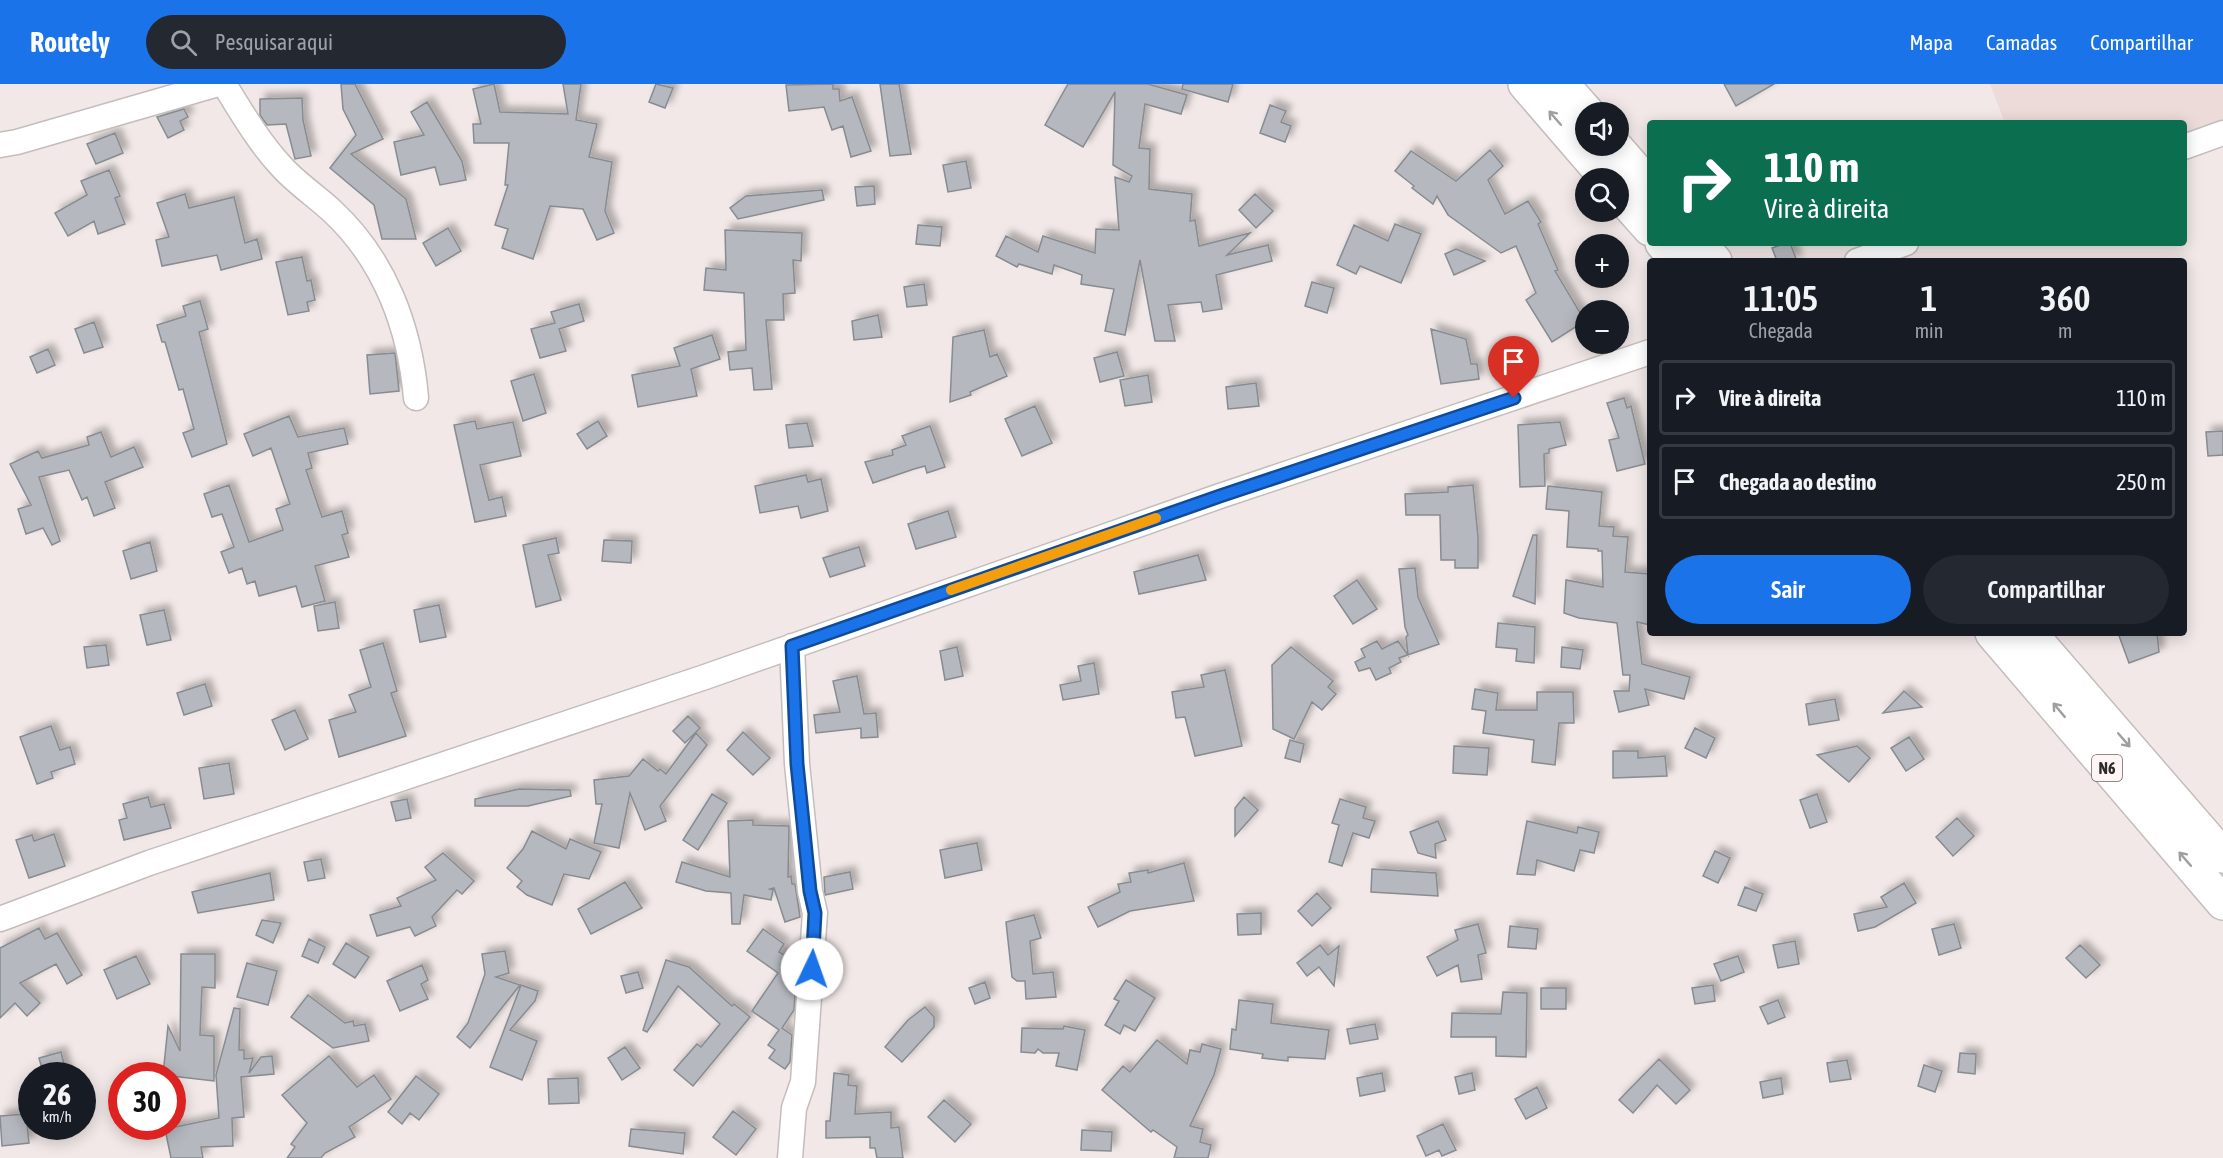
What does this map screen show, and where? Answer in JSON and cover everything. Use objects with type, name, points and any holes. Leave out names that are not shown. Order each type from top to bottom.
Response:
[{"type":"highway","points":[[1525,84],[1597,168]]},
{"type":"highway","points":[[1562,84],[1578,102]]},
{"type":"highway","points":[[1624,156],[1647,183]]},
{"type":"highway","points":[[1629,206],[1647,227]]},
{"type":"highway","points":[[1664,246],[1674,258]]},
{"type":"highway","points":[[1702,246],[1712,258]]},
{"type":"highway","name":"N6","points":[[1995,636],[2223,903]]},
{"type":"highway","name":"N6","points":[[2033,636],[2223,856]]},
{"type":"street","points":[[0,145],[218,84]]},
{"type":"street","points":[[224,84],[257,139],[282,169],[334,213],[366,252],[391,290],[413,360],[416,398]]},
{"type":"street","points":[[2187,146],[2223,133]]},
{"type":"street","points":[[1865,258],[1898,246]]},
{"type":"street","points":[[0,919],[149,862],[792,646],[1220,496],[1647,353]]},
{"type":"street","points":[[790,1158],[794,1108],[804,1082],[815,913],[810,891],[797,764],[792,646]]},
{"type":"shaded area","points":[[1990,84],[2223,84],[2223,125],[2187,138],[2187,120],[2004,120]]},
{"type":"building","points":[[341,84],[355,84],[383,139],[351,154],[406,199],[416,239],[382,239],[374,205],[330,168],[356,135],[343,109]]},
{"type":"building","points":[[494,84],[500,112],[568,114],[563,84],[581,84],[576,120],[597,124],[589,157],[612,162],[605,211],[614,233],[597,240],[583,209],[550,206],[533,259],[502,248],[508,229],[495,225],[508,185],[505,185],[509,143],[474,143],[473,124],[481,124],[473,89]]},
{"type":"building","points":[[656,84],[673,88],[665,108],[649,102]]},
{"type":"building","points":[[833,84],[833,89],[839,89],[840,101],[852,97],[871,151],[851,157],[843,126],[832,130],[824,107],[789,111],[786,85]]},
{"type":"building","points":[[880,84],[899,84],[911,154],[890,156]]},
{"type":"building","points":[[1068,84],[1148,84],[1187,95],[1181,114],[1145,104],[1139,148],[1150,149],[1149,189],[1192,194],[1190,221],[1195,220],[1199,246],[1250,233],[1227,255],[1268,245],[1272,261],[1216,275],[1222,309],[1203,312],[1201,302],[1168,305],[1175,341],[1155,341],[1140,260],[1125,335],[1105,331],[1114,289],[1081,284],[1082,275],[1054,265],[1052,274],[1019,264],[1017,267],[996,256],[1006,236],[1038,252],[1043,236],[1095,253],[1096,229],[1119,230],[1115,177],[1129,182],[1132,176],[1113,165],[1115,92],[1083,147],[1045,125]]},
{"type":"building","points":[[1183,84],[1233,84],[1228,102],[1182,89]]},
{"type":"building","points":[[1724,84],[1774,84],[1736,106]]},
{"type":"building","points":[[302,98],[303,120],[311,156],[295,159],[286,124],[267,125],[260,115],[260,99]]},
{"type":"building","points":[[427,102],[462,161],[466,180],[440,185],[435,167],[401,175],[394,142],[424,135],[411,112]]},
{"type":"building","points":[[1270,105],[1286,111],[1281,122],[1291,126],[1285,142],[1260,133]]},
{"type":"building","points":[[184,109],[188,117],[180,121],[184,130],[168,138],[157,117]]},
{"type":"building","points":[[115,133],[123,153],[96,164],[87,144]]},
{"type":"building","points":[[1490,150],[1503,166],[1488,180],[1505,214],[1528,201],[1541,222],[1538,224],[1558,270],[1555,271],[1575,304],[1575,327],[1552,342],[1526,300],[1536,293],[1516,246],[1501,253],[1448,215],[1437,196],[1433,204],[1395,171],[1411,151],[1456,181]]},
{"type":"building","points":[[966,161],[971,188],[948,192],[943,165]]},
{"type":"building","points":[[109,170],[120,196],[115,198],[125,224],[98,234],[94,221],[68,236],[55,213],[87,195],[81,181]]},
{"type":"building","points":[[874,186],[875,204],[857,206],[855,187]]},
{"type":"building","points":[[822,190],[824,200],[738,219],[730,208],[746,196]]},
{"type":"building","points":[[185,194],[189,208],[234,197],[245,243],[257,239],[262,259],[221,270],[217,255],[162,266],[156,240],[169,237],[157,203]]},
{"type":"building","points":[[1255,194],[1273,211],[1256,228],[1239,210]]},
{"type":"building","points":[[1395,224],[1421,234],[1401,283],[1360,266],[1356,274],[1337,265],[1354,225],[1388,241]]},
{"type":"building","points":[[918,225],[942,227],[940,246],[916,244]]},
{"type":"building","points":[[448,228],[461,251],[436,266],[423,243]]},
{"type":"building","points":[[725,230],[802,233],[801,261],[793,260],[795,293],[783,294],[784,320],[766,320],[772,389],[754,390],[752,368],[730,370],[728,352],[746,350],[744,293],[704,290],[706,268],[726,270]]},
{"type":"building","points":[[1791,246],[1796,258],[1776,258],[1772,248]]},
{"type":"building","points":[[1456,249],[1485,261],[1454,275],[1445,254]]},
{"type":"building","points":[[302,257],[307,281],[311,280],[315,300],[307,302],[309,311],[288,315],[276,262]]},
{"type":"building","points":[[1312,282],[1334,288],[1327,313],[1305,306]]},
{"type":"building","points":[[924,284],[927,305],[907,307],[904,287]]},
{"type":"building","points":[[200,301],[208,329],[199,332],[227,444],[192,457],[183,433],[194,429],[183,389],[179,390],[165,342],[162,342],[157,325],[186,316],[183,306]]},
{"type":"building","points":[[579,304],[584,321],[559,329],[566,351],[540,358],[531,329],[555,323],[551,312]]},
{"type":"building","points":[[878,315],[882,337],[854,340],[852,321]]},
{"type":"building","points":[[94,322],[103,347],[84,353],[75,329]]},
{"type":"building","points":[[1431,329],[1466,339],[1471,364],[1477,364],[1479,379],[1441,384]]},
{"type":"building","points":[[984,330],[990,357],[997,354],[1007,376],[970,392],[971,395],[950,402],[953,337]]},
{"type":"building","points":[[712,335],[720,359],[691,369],[697,396],[638,407],[632,375],[680,366],[674,348]]},
{"type":"building","points":[[48,349],[55,365],[37,373],[30,357]]},
{"type":"building","points":[[1117,352],[1124,376],[1100,382],[1094,358]]},
{"type":"building","points":[[395,353],[399,391],[370,394],[367,355]]},
{"type":"building","points":[[534,374],[546,413],[523,421],[511,381]]},
{"type":"building","points":[[1148,375],[1152,402],[1125,406],[1120,380]]},
{"type":"building","points":[[1256,383],[1259,406],[1228,409],[1226,387]]},
{"type":"building","points":[[1624,398],[1627,408],[1631,406],[1645,464],[1617,471],[1609,440],[1619,438],[1607,403]]},
{"type":"building","points":[[1035,406],[1052,443],[1022,456],[1005,419]]},
{"type":"building","points":[[289,416],[298,437],[344,428],[348,444],[308,453],[312,468],[306,470],[322,517],[342,511],[348,533],[342,535],[349,557],[315,566],[325,601],[302,607],[296,586],[259,596],[255,581],[247,584],[242,568],[229,573],[221,552],[234,547],[222,514],[212,517],[204,494],[229,485],[249,542],[283,530],[276,509],[290,504],[271,448],[253,456],[244,434]]},
{"type":"building","points":[[475,421],[477,429],[513,422],[521,456],[480,465],[489,500],[502,497],[506,516],[475,522],[454,425]]},
{"type":"building","points":[[598,421],[607,436],[587,449],[577,434]]},
{"type":"building","points":[[1560,422],[1566,445],[1549,449],[1549,453],[1544,454],[1545,486],[1520,487],[1518,425]]},
{"type":"building","points":[[807,423],[813,446],[789,448],[786,425]]},
{"type":"building","points":[[930,426],[945,467],[927,473],[925,466],[873,483],[865,462],[893,455],[892,450],[906,445],[902,436]]},
{"type":"building","points":[[2223,431],[2223,455],[2208,456],[2206,432]]},
{"type":"building","points":[[101,432],[111,457],[134,447],[143,467],[105,482],[115,508],[94,516],[87,497],[82,500],[69,470],[39,477],[60,541],[52,545],[43,528],[26,534],[18,509],[31,505],[10,464],[38,451],[42,458],[89,445],[87,437]]},
{"type":"building","points":[[806,475],[808,482],[821,479],[828,511],[801,518],[798,506],[760,513],[755,486]]},
{"type":"building","points":[[1473,485],[1478,537],[1478,568],[1455,568],[1455,560],[1441,560],[1440,515],[1406,515],[1405,494],[1448,492],[1448,487]]},
{"type":"building","points":[[1548,486],[1602,492],[1599,526],[1614,527],[1613,536],[1628,537],[1625,572],[1647,574],[1647,624],[1637,622],[1642,664],[1690,677],[1684,699],[1645,689],[1649,705],[1619,712],[1614,691],[1629,691],[1630,675],[1623,675],[1617,623],[1579,618],[1564,613],[1566,580],[1603,587],[1602,551],[1567,547],[1569,511],[1546,509]]},
{"type":"building","points":[[948,511],[956,537],[916,549],[908,524]]},
{"type":"building","points":[[1533,535],[1537,535],[1535,604],[1513,596]]},
{"type":"building","points":[[556,538],[559,553],[548,555],[561,600],[536,607],[523,545]]},
{"type":"building","points":[[604,540],[632,541],[631,563],[602,561]]},
{"type":"building","points":[[150,542],[157,571],[131,579],[123,551]]},
{"type":"building","points":[[859,547],[865,566],[830,577],[823,558]]},
{"type":"building","points":[[1198,555],[1206,580],[1139,594],[1134,572]]},
{"type":"building","points":[[1415,568],[1418,597],[1439,644],[1408,655],[1406,637],[1408,635],[1405,627],[1399,569]]},
{"type":"building","points":[[1357,580],[1377,609],[1353,624],[1334,596]]},
{"type":"building","points":[[335,602],[339,628],[318,631],[314,606]]},
{"type":"building","points":[[439,605],[446,637],[420,642],[414,610]]},
{"type":"building","points":[[164,610],[171,640],[147,645],[140,615]]},
{"type":"building","points":[[1498,623],[1535,627],[1534,663],[1516,661],[1517,649],[1496,647]]},
{"type":"building","points":[[2119,636],[2157,636],[2159,652],[2129,663]]},
{"type":"building","points":[[1377,641],[1382,649],[1398,641],[1408,655],[1399,658],[1401,662],[1389,668],[1391,673],[1376,680],[1370,668],[1359,671],[1355,662],[1365,657],[1361,649]]},
{"type":"building","points":[[383,643],[397,691],[391,693],[406,736],[339,757],[329,720],[356,712],[349,695],[371,687],[360,650]]},
{"type":"building","points":[[106,645],[109,665],[87,668],[84,647]]},
{"type":"building","points":[[957,647],[963,676],[945,680],[940,651]]},
{"type":"building","points":[[1291,647],[1333,681],[1328,687],[1336,694],[1322,710],[1312,702],[1294,739],[1273,729],[1272,665]]},
{"type":"building","points":[[1562,647],[1583,650],[1580,669],[1561,667]]},
{"type":"building","points":[[1094,663],[1099,694],[1063,700],[1060,685],[1081,681],[1078,666]]},
{"type":"building","points":[[1225,670],[1242,746],[1195,756],[1185,717],[1176,718],[1172,692],[1204,687],[1201,675]]},
{"type":"building","points":[[857,676],[864,714],[876,713],[878,737],[861,738],[861,728],[816,733],[814,715],[840,712],[833,681]]},
{"type":"building","points":[[205,684],[212,706],[184,715],[177,693]]},
{"type":"building","points":[[1475,689],[1498,693],[1496,710],[1537,710],[1537,692],[1573,692],[1574,723],[1559,723],[1555,765],[1532,762],[1534,740],[1483,733],[1486,711],[1472,709]]},
{"type":"building","points":[[1904,691],[1922,707],[1883,713]]},
{"type":"building","points":[[1835,699],[1839,720],[1809,725],[1806,704]]},
{"type":"building","points":[[295,710],[308,739],[285,750],[272,720]]},
{"type":"building","points":[[688,716],[700,728],[685,743],[673,731]]},
{"type":"building","points":[[51,726],[60,750],[70,747],[75,764],[51,772],[53,778],[37,784],[20,737]]},
{"type":"building","points":[[1695,728],[1715,738],[1706,758],[1685,748]]},
{"type":"building","points":[[743,732],[770,758],[753,775],[727,750]]},
{"type":"building","points":[[696,733],[707,745],[660,806],[666,821],[645,830],[630,793],[619,848],[594,843],[602,804],[596,804],[594,780],[629,776],[643,759],[658,771],[660,769],[666,774]]},
{"type":"building","points":[[1909,737],[1924,759],[1906,771],[1891,748]]},
{"type":"building","points":[[1290,740],[1304,744],[1300,762],[1285,758]]},
{"type":"building","points":[[1454,746],[1489,748],[1487,775],[1453,773]]},
{"type":"building","points":[[1857,746],[1870,758],[1849,782],[1817,755]]},
{"type":"building","points":[[1613,751],[1638,751],[1638,758],[1665,756],[1667,776],[1613,778]]},
{"type":"building","points":[[229,763],[234,794],[204,799],[199,768]]},
{"type":"building","points":[[519,789],[570,790],[571,796],[528,806],[475,806],[475,799]]},
{"type":"building","points":[[712,794],[727,803],[698,850],[683,840]]},
{"type":"building","points":[[1817,794],[1827,822],[1810,828],[1800,800]]},
{"type":"building","points":[[148,797],[151,807],[164,804],[171,828],[124,840],[119,820],[127,818],[123,804]]},
{"type":"building","points":[[1244,797],[1258,810],[1235,836],[1235,808]]},
{"type":"building","points":[[407,799],[411,818],[396,821],[391,802]]},
{"type":"building","points":[[1340,799],[1366,807],[1363,818],[1375,821],[1369,838],[1353,833],[1342,866],[1329,862],[1339,825],[1332,823]]},
{"type":"building","points":[[1957,818],[1974,836],[1953,856],[1936,837]]},
{"type":"building","points":[[753,820],[753,825],[789,826],[788,877],[791,876],[792,884],[795,884],[800,917],[785,922],[774,888],[770,889],[773,890],[771,900],[744,895],[740,924],[732,924],[731,893],[706,891],[676,882],[682,862],[730,877],[728,821]]},
{"type":"building","points":[[1438,821],[1446,840],[1435,844],[1436,858],[1418,853],[1410,832]]},
{"type":"building","points":[[1527,821],[1577,833],[1578,827],[1599,832],[1594,853],[1580,850],[1574,871],[1537,860],[1535,875],[1517,874]]},
{"type":"building","points":[[532,831],[566,849],[570,839],[601,852],[589,879],[564,874],[552,905],[527,895],[517,887],[522,881],[507,868],[523,849]]},
{"type":"building","points":[[54,834],[65,866],[29,878],[16,840],[32,835],[34,841]]},
{"type":"building","points":[[977,843],[982,870],[945,878],[940,850]]},
{"type":"building","points":[[1715,851],[1730,858],[1718,883],[1703,876]]},
{"type":"building","points":[[443,853],[474,881],[462,894],[457,890],[432,917],[436,926],[415,936],[410,927],[377,936],[370,915],[401,906],[397,898],[436,880],[425,867]]},
{"type":"building","points":[[321,859],[325,878],[308,881],[304,862]]},
{"type":"building","points":[[1184,863],[1194,901],[1130,911],[1098,927],[1088,907],[1120,892],[1118,884],[1131,882],[1129,873],[1148,870],[1148,873]]},
{"type":"building","points":[[1372,869],[1436,873],[1438,896],[1371,892]]},
{"type":"building","points":[[850,872],[853,889],[825,895],[824,877]]},
{"type":"building","points":[[270,873],[274,900],[198,913],[192,892]]},
{"type":"building","points":[[625,882],[642,908],[591,934],[578,909]]},
{"type":"building","points":[[1904,883],[1916,903],[1875,927],[1858,931],[1854,914],[1887,907],[1881,897]]},
{"type":"building","points":[[1745,887],[1763,894],[1756,911],[1738,905]]},
{"type":"building","points":[[1317,893],[1331,908],[1312,926],[1298,911]]},
{"type":"building","points":[[1261,913],[1261,934],[1238,935],[1237,914]]},
{"type":"building","points":[[1034,915],[1041,938],[1030,941],[1033,974],[1053,972],[1056,997],[1026,999],[1025,981],[1017,981],[1012,977],[1006,922]]},
{"type":"building","points":[[262,920],[281,923],[273,943],[256,935]]},
{"type":"building","points":[[1478,924],[1486,953],[1478,955],[1482,979],[1461,982],[1458,965],[1437,976],[1427,957],[1458,940],[1455,930]]},
{"type":"building","points":[[1954,924],[1961,948],[1939,955],[1932,929]]},
{"type":"building","points":[[1510,926],[1538,929],[1536,949],[1508,947]]},
{"type":"building","points":[[39,928],[45,939],[57,933],[82,975],[67,984],[56,964],[20,983],[40,1003],[27,1016],[15,1003],[0,1018],[0,948]]},
{"type":"building","points":[[763,929],[784,944],[779,952],[797,962],[794,1010],[782,1028],[792,1035],[790,1062],[785,1069],[769,1058],[775,1050],[768,1045],[779,1030],[752,1011],[778,973],[747,951]]},
{"type":"building","points":[[309,939],[325,947],[318,963],[302,956]]},
{"type":"building","points":[[1795,941],[1799,964],[1778,968],[1773,945]]},
{"type":"building","points":[[346,943],[369,957],[355,978],[333,964]]},
{"type":"building","points":[[1320,945],[1328,955],[1339,946],[1334,986],[1319,967],[1307,976],[1297,963]]},
{"type":"building","points":[[2080,945],[2100,965],[2086,978],[2066,958]]},
{"type":"building","points":[[505,951],[509,973],[496,977],[520,985],[470,1048],[457,1037],[468,1023],[485,974],[482,954]]},
{"type":"building","points":[[181,954],[215,954],[215,988],[202,987],[200,1035],[214,1036],[214,1081],[186,1078],[186,1062],[164,1062],[168,1026],[180,1051]]},
{"type":"building","points":[[136,956],[150,984],[117,999],[104,970]]},
{"type":"building","points":[[1738,956],[1744,972],[1721,981],[1714,964]]},
{"type":"building","points":[[666,960],[689,967],[732,1006],[734,1004],[750,1017],[693,1086],[674,1070],[697,1044],[701,1047],[720,1024],[678,986],[647,1032],[643,1030]]},
{"type":"building","points":[[247,963],[277,971],[268,1005],[237,997]]},
{"type":"building","points":[[422,965],[428,980],[421,984],[428,999],[400,1011],[387,981]]},
{"type":"building","points":[[638,972],[643,988],[626,993],[621,976]]},
{"type":"building","points":[[1126,980],[1155,998],[1135,1031],[1124,1025],[1120,1034],[1105,1025],[1119,1001],[1114,999]]},
{"type":"building","points":[[985,982],[990,998],[975,1004],[969,988]]},
{"type":"building","points":[[521,985],[538,991],[535,1001],[510,1030],[537,1041],[522,1080],[490,1067]]},
{"type":"building","points":[[1713,985],[1715,1001],[1695,1004],[1692,988]]},
{"type":"building","points":[[1541,988],[1566,988],[1566,1009],[1541,1009]]},
{"type":"building","points":[[1503,992],[1527,993],[1526,1057],[1496,1056],[1496,1037],[1451,1037],[1452,1013],[1501,1014]]},
{"type":"building","points":[[308,995],[345,1023],[353,1021],[354,1026],[365,1024],[369,1041],[333,1048],[291,1017]]},
{"type":"building","points":[[1239,1000],[1273,1004],[1271,1023],[1329,1030],[1325,1059],[1288,1057],[1288,1061],[1262,1058],[1263,1054],[1230,1049],[1232,1029],[1236,1030]]},
{"type":"building","points":[[1778,1000],[1785,1017],[1768,1024],[1760,1007]]},
{"type":"building","points":[[925,1007],[934,1017],[934,1027],[902,1062],[885,1047],[908,1020]]},
{"type":"building","points":[[234,1008],[240,1009],[239,1050],[244,1050],[244,1059],[253,1058],[249,1073],[261,1057],[272,1056],[274,1074],[241,1077],[244,1117],[232,1118],[233,1146],[201,1147],[203,1158],[171,1158],[167,1140],[186,1140],[186,1125],[219,1118],[216,1075]]},
{"type":"building","points":[[1375,1024],[1378,1039],[1350,1044],[1347,1029]]},
{"type":"building","points":[[1064,1026],[1085,1030],[1077,1070],[1056,1066],[1059,1053],[1043,1053],[1038,1049],[1035,1053],[1021,1052],[1022,1028],[1063,1029]]},
{"type":"building","points":[[1157,1040],[1187,1064],[1190,1050],[1200,1052],[1202,1044],[1221,1049],[1214,1075],[1190,1126],[1203,1129],[1200,1142],[1211,1145],[1208,1158],[1174,1158],[1177,1147],[1153,1130],[1151,1132],[1102,1090],[1123,1066],[1130,1072]]},
{"type":"building","points":[[625,1047],[640,1068],[622,1080],[608,1058]]},
{"type":"building","points":[[61,1052],[64,1062],[40,1062],[39,1058]]},
{"type":"building","points":[[1960,1053],[1976,1054],[1975,1074],[1958,1072]]},
{"type":"building","points":[[329,1056],[357,1087],[374,1075],[391,1099],[349,1127],[355,1137],[325,1153],[321,1158],[287,1158],[295,1147],[291,1144],[307,1123],[282,1095]]},
{"type":"building","points":[[1659,1059],[1690,1090],[1676,1104],[1657,1085],[1633,1113],[1619,1100]]},
{"type":"building","points":[[1847,1060],[1851,1079],[1830,1082],[1827,1063]]},
{"type":"building","points":[[1924,1065],[1942,1071],[1935,1092],[1918,1086]]},
{"type":"building","points":[[834,1073],[849,1075],[848,1085],[857,1086],[855,1114],[891,1112],[891,1128],[899,1127],[903,1158],[877,1158],[875,1148],[870,1148],[870,1137],[826,1138],[826,1121],[830,1121]]},
{"type":"building","points":[[1382,1073],[1385,1091],[1360,1096],[1357,1078]]},
{"type":"building","points":[[1472,1073],[1475,1090],[1459,1094],[1455,1077]]},
{"type":"building","points":[[416,1076],[439,1094],[419,1120],[410,1113],[402,1124],[388,1112]]},
{"type":"building","points":[[578,1078],[579,1103],[549,1104],[548,1079]]},
{"type":"building","points":[[1781,1078],[1783,1094],[1763,1098],[1760,1082]]},
{"type":"building","points":[[1537,1087],[1547,1108],[1526,1119],[1515,1099]]},
{"type":"building","points":[[944,1100],[971,1124],[955,1142],[928,1117]]},
{"type":"building","points":[[733,1111],[756,1129],[736,1155],[713,1137]]},
{"type":"building","points":[[18,1115],[18,1140],[29,1140],[29,1143],[2,1146],[0,1116]]},
{"type":"building","points":[[1443,1124],[1456,1150],[1442,1156],[1439,1150],[1426,1156],[1417,1136]]},
{"type":"building","points":[[631,1129],[685,1133],[683,1154],[629,1146]]},
{"type":"building","points":[[1082,1130],[1112,1132],[1111,1151],[1081,1150]]},
{"type":"slow traffic","points":[[951,590],[1156,518]]},
{"type":"route","points":[[812,969],[815,913],[810,891],[797,764],[792,646],[1220,496],[1514,398]]}]
